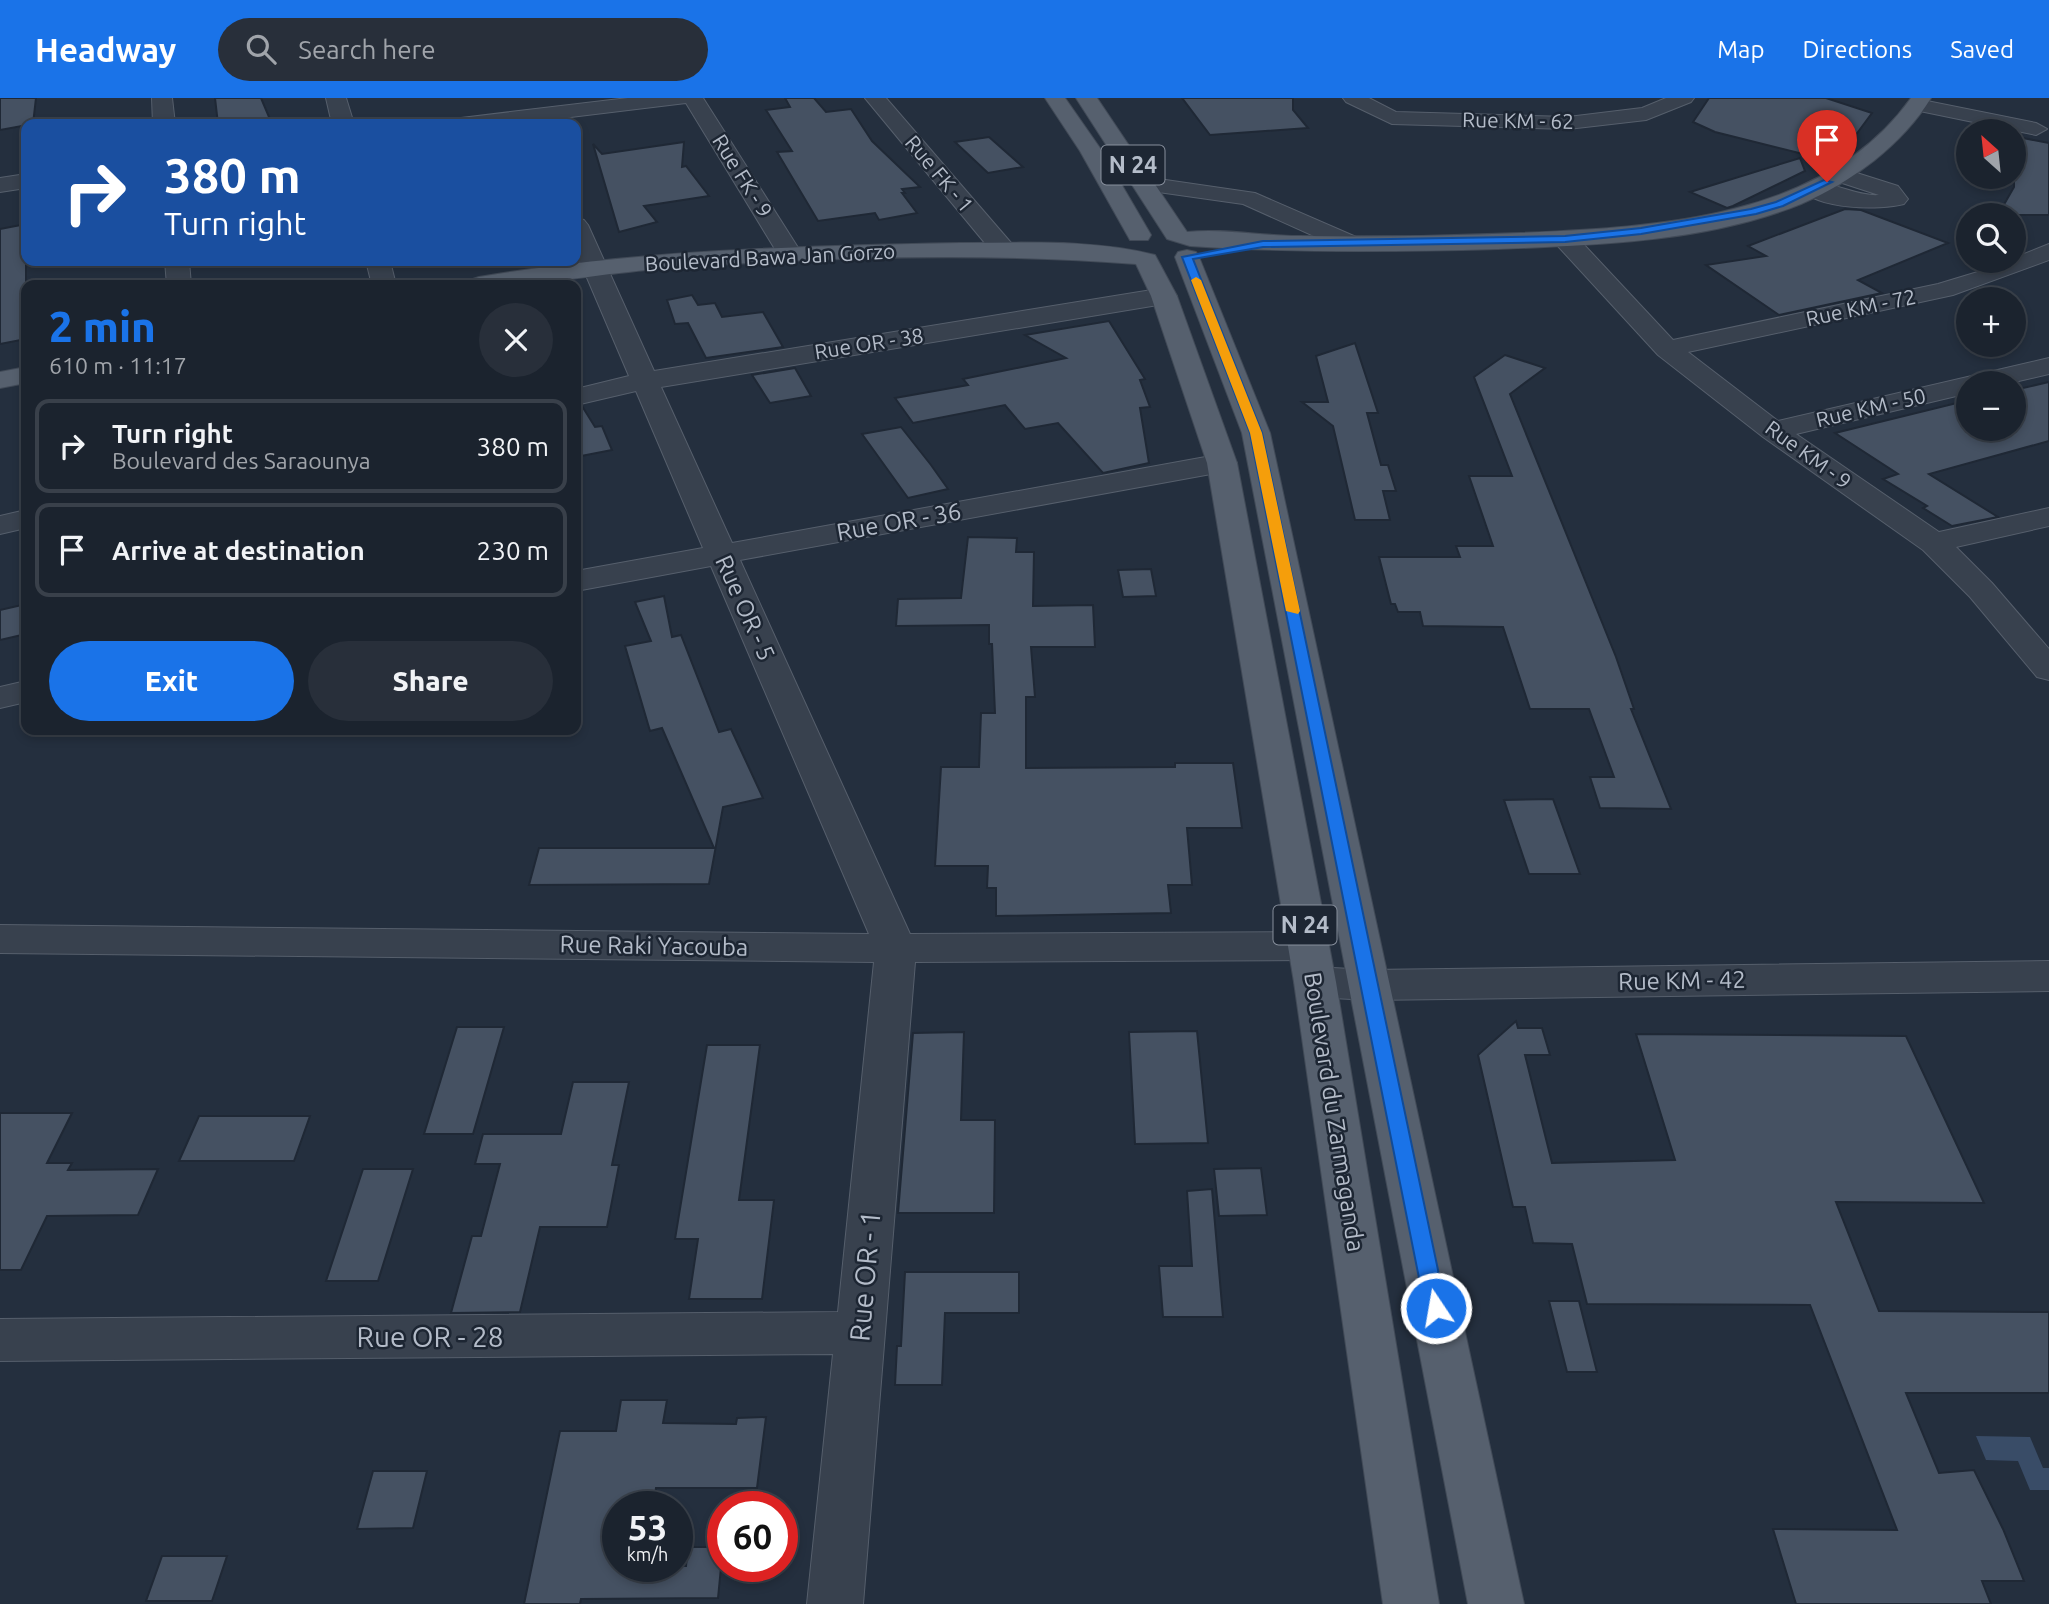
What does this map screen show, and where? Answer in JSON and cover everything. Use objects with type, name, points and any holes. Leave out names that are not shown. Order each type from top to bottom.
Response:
[{"type":"main road","name":"Boulevard du Zarmaganda","points":[[1055,98],[1091,151],[1164,296],[1222,463],[1312,964],[1411,1604]]},
{"type":"main road","name":"N 24","points":[[1086,98],[1186,246],[1256,433],[1496,1604]]},
{"type":"main road","name":"Boulevard Bawa Jan Gorzo","points":[[513,280],[595,268],[790,254],[1139,247],[1168,261],[1186,246],[1354,245],[1565,239],[1668,227],[1752,212],[1814,189],[1861,162],[1919,102]]},
{"type":"main road","points":[[0,380],[21,376]]},
{"type":"street","points":[[162,98],[164,119]]},
{"type":"street","points":[[336,98],[342,119]]},
{"type":"street","points":[[490,119],[525,113],[682,98]]},
{"type":"street","name":"Rue FK - 9","points":[[693,98],[790,254]]},
{"type":"street","name":"Rue FK - 1","points":[[875,98],[1003,249]]},
{"type":"street","name":"Rue KM - 62","points":[[1353,98],[1392,118],[1568,123],[1646,114],[1684,98]]},
{"type":"street","points":[[1919,102],[2036,129]]},
{"type":"street","points":[[1814,189],[1862,203],[1882,203],[1896,199],[1890,191],[1841,175]]},
{"type":"street","points":[[0,185],[21,182]]},
{"type":"street","points":[[1145,184],[1247,198],[1282,211],[1354,245]]},
{"type":"street","name":"Rue OR - 5","points":[[581,236],[896,948]]},
{"type":"street","name":"Rue KM - 9","points":[[1565,239],[1667,349],[1773,431],[1934,543],[1981,590],[2048,666]]},
{"type":"street","name":"Rue KM - 72","points":[[1667,349],[1944,290],[2014,267],[2049,251]]},
{"type":"street","name":"Rue OR - 38","points":[[581,396],[645,381],[1164,296]]},
{"type":"street","points":[[2026,371],[2049,366]]},
{"type":"street","name":"Rue KM - 50","points":[[1773,431],[1956,388]]},
{"type":"street","name":"Rue OR - 36","points":[[581,580],[1222,463]]},
{"type":"street","points":[[1934,543],[2049,517]]},
{"type":"street","points":[[0,525],[21,520]]},
{"type":"street","points":[[0,698],[21,692]]},
{"type":"street","name":"Rue Raki Yacouba","points":[[0,939],[896,948],[1312,964]]},
{"type":"street","name":"Rue OR - 1","points":[[835,1604],[896,948]]},
{"type":"street","name":"Rue KM - 42","points":[[1312,964],[1369,985],[2049,976]]},
{"type":"street","name":"Rue OR - 28","points":[[0,1340],[859,1333]]},
{"type":"water","points":[[1976,1436],[2030,1437],[2043,1468],[2049,1468],[2049,1490],[2030,1490],[2018,1461],[1986,1460]]},
{"type":"building","points":[[0,98],[36,98],[34,119],[21,119],[21,126],[0,130]]},
{"type":"building","points":[[215,98],[261,98],[270,119],[217,119]]},
{"type":"building","points":[[785,98],[814,98],[826,112],[851,109],[872,141],[920,187],[902,189],[905,193],[902,193],[917,213],[879,220],[875,213],[818,221],[777,152],[792,151],[766,110],[790,107]]},
{"type":"building","points":[[1182,98],[1293,98],[1293,110],[1308,128],[1210,135]]},
{"type":"building","points":[[1709,98],[1826,98],[1872,113],[1844,151],[1827,160],[1715,132],[1693,122]]},
{"type":"building","points":[[989,137],[1023,167],[988,173],[955,142]]},
{"type":"building","points":[[2026,139],[2049,143],[2049,215],[2026,215],[2026,203],[2005,203],[2013,189],[2026,189]]},
{"type":"building","points":[[684,142],[682,167],[686,166],[709,196],[644,206],[657,222],[619,232],[593,144],[602,154]]},
{"type":"building","points":[[1800,158],[1805,171],[1727,208],[1690,192]]},
{"type":"building","points":[[1845,209],[1861,210],[1948,243],[1858,280],[1882,293],[1779,315],[1706,265],[1766,256],[1748,246]]},
{"type":"building","points":[[21,225],[21,266],[26,266],[26,280],[21,280],[21,340],[0,344],[0,229]]},
{"type":"building","points":[[692,295],[698,305],[715,303],[722,317],[763,312],[783,347],[706,358],[688,323],[675,324],[667,300]]},
{"type":"building","points":[[1109,321],[1145,379],[1140,380],[1150,407],[1140,408],[1149,463],[1103,473],[1058,423],[1025,429],[1005,405],[913,423],[895,398],[968,385],[963,379],[1066,358],[1025,335]]},
{"type":"building","points":[[1355,343],[1378,413],[1367,413],[1381,465],[1388,465],[1396,491],[1383,491],[1390,520],[1355,520],[1333,426],[1302,402],[1328,402],[1316,356]]},
{"type":"building","points":[[1505,355],[1545,368],[1510,394],[1616,657],[1634,709],[1631,709],[1671,809],[1600,808],[1590,777],[1614,777],[1589,709],[1530,709],[1503,627],[1423,626],[1420,612],[1398,612],[1395,604],[1391,604],[1379,557],[1460,557],[1456,546],[1493,546],[1469,476],[1512,476],[1474,377]]},
{"type":"building","points":[[795,368],[811,396],[770,403],[752,375]]},
{"type":"building","points":[[2049,382],[2049,441],[1929,474],[1998,517],[1952,526],[1923,508],[1927,506],[1883,479],[1898,474],[1835,433],[1956,403],[1956,441],[2026,441],[2026,387]]},
{"type":"building","points":[[581,406],[595,427],[602,426],[612,450],[581,456]]},
{"type":"building","points":[[901,427],[948,489],[908,498],[862,434]]},
{"type":"building","points":[[968,537],[1017,538],[1016,552],[1034,552],[1033,606],[1093,605],[1095,647],[1031,647],[1035,697],[1026,697],[1026,768],[1175,767],[1175,763],[1233,763],[1242,828],[1187,828],[1192,885],[1168,885],[1171,913],[996,916],[996,888],[987,888],[988,866],[935,866],[941,767],[979,767],[981,713],[995,713],[992,644],[989,644],[989,625],[896,626],[898,599],[961,598]]},
{"type":"building","points":[[1151,569],[1156,596],[1123,597],[1118,570]]},
{"type":"building","points":[[664,596],[672,637],[681,635],[719,732],[731,729],[763,798],[723,807],[709,884],[529,885],[539,848],[714,848],[662,728],[650,731],[625,646],[651,641],[635,602]]},
{"type":"building","points":[[21,605],[21,635],[0,640],[0,610]]},
{"type":"building","points":[[1553,799],[1580,874],[1529,874],[1504,800]]},
{"type":"building","points":[[1516,1021],[1518,1028],[1542,1028],[1550,1055],[1525,1055],[1552,1163],[1675,1160],[1636,1034],[1906,1036],[1984,1203],[1836,1202],[1879,1311],[2049,1312],[2049,1393],[1906,1393],[1939,1473],[1974,1470],[2003,1529],[2024,1581],[1982,1581],[1991,1604],[1796,1604],[1773,1529],[1897,1530],[1810,1305],[1587,1304],[1572,1244],[1533,1243],[1525,1207],[1513,1207],[1478,1055]]},
{"type":"building","points":[[457,1027],[504,1027],[473,1134],[424,1134]]},
{"type":"building","points":[[1197,1031],[1208,1143],[1135,1144],[1129,1032]]},
{"type":"building","points":[[964,1032],[961,1120],[995,1120],[994,1213],[898,1213],[913,1033]]},
{"type":"building","points":[[707,1045],[760,1045],[739,1200],[774,1200],[762,1299],[689,1299],[698,1239],[675,1239]]},
{"type":"building","points":[[573,1082],[629,1082],[612,1165],[619,1165],[607,1227],[540,1227],[520,1312],[451,1313],[472,1236],[481,1236],[500,1164],[475,1164],[483,1134],[561,1134]]},
{"type":"building","points":[[0,1113],[72,1113],[47,1163],[72,1163],[68,1170],[158,1169],[138,1215],[47,1216],[21,1270],[0,1270]]},
{"type":"building","points":[[199,1116],[310,1116],[294,1161],[179,1161]]},
{"type":"building","points":[[1261,1168],[1267,1215],[1219,1216],[1214,1169]]},
{"type":"building","points":[[363,1169],[413,1169],[378,1281],[326,1281]]},
{"type":"building","points":[[1212,1189],[1223,1317],[1163,1317],[1159,1266],[1192,1266],[1187,1191]]},
{"type":"building","points":[[905,1272],[1019,1272],[1019,1313],[945,1313],[942,1385],[895,1385],[897,1346],[901,1346]]},
{"type":"building","points":[[1549,1301],[1579,1301],[1597,1372],[1567,1372]]},
{"type":"building","points":[[621,1400],[667,1400],[663,1423],[736,1424],[737,1418],[766,1417],[757,1488],[602,1491],[602,1582],[693,1582],[693,1547],[707,1547],[707,1582],[720,1582],[718,1598],[581,1599],[580,1604],[524,1604],[560,1431],[616,1431]]},
{"type":"building","points":[[373,1471],[427,1471],[413,1528],[357,1529]]},
{"type":"building","points":[[162,1556],[227,1556],[212,1601],[146,1601]]},
{"type":"slow traffic","points":[[1196,280],[1256,433],[1293,611]]},
{"type":"route","points":[[1436,1308],[1256,433],[1188,257],[1263,244],[1354,245],[1565,239],[1641,231],[1752,212],[1779,204],[1827,182]]}]
